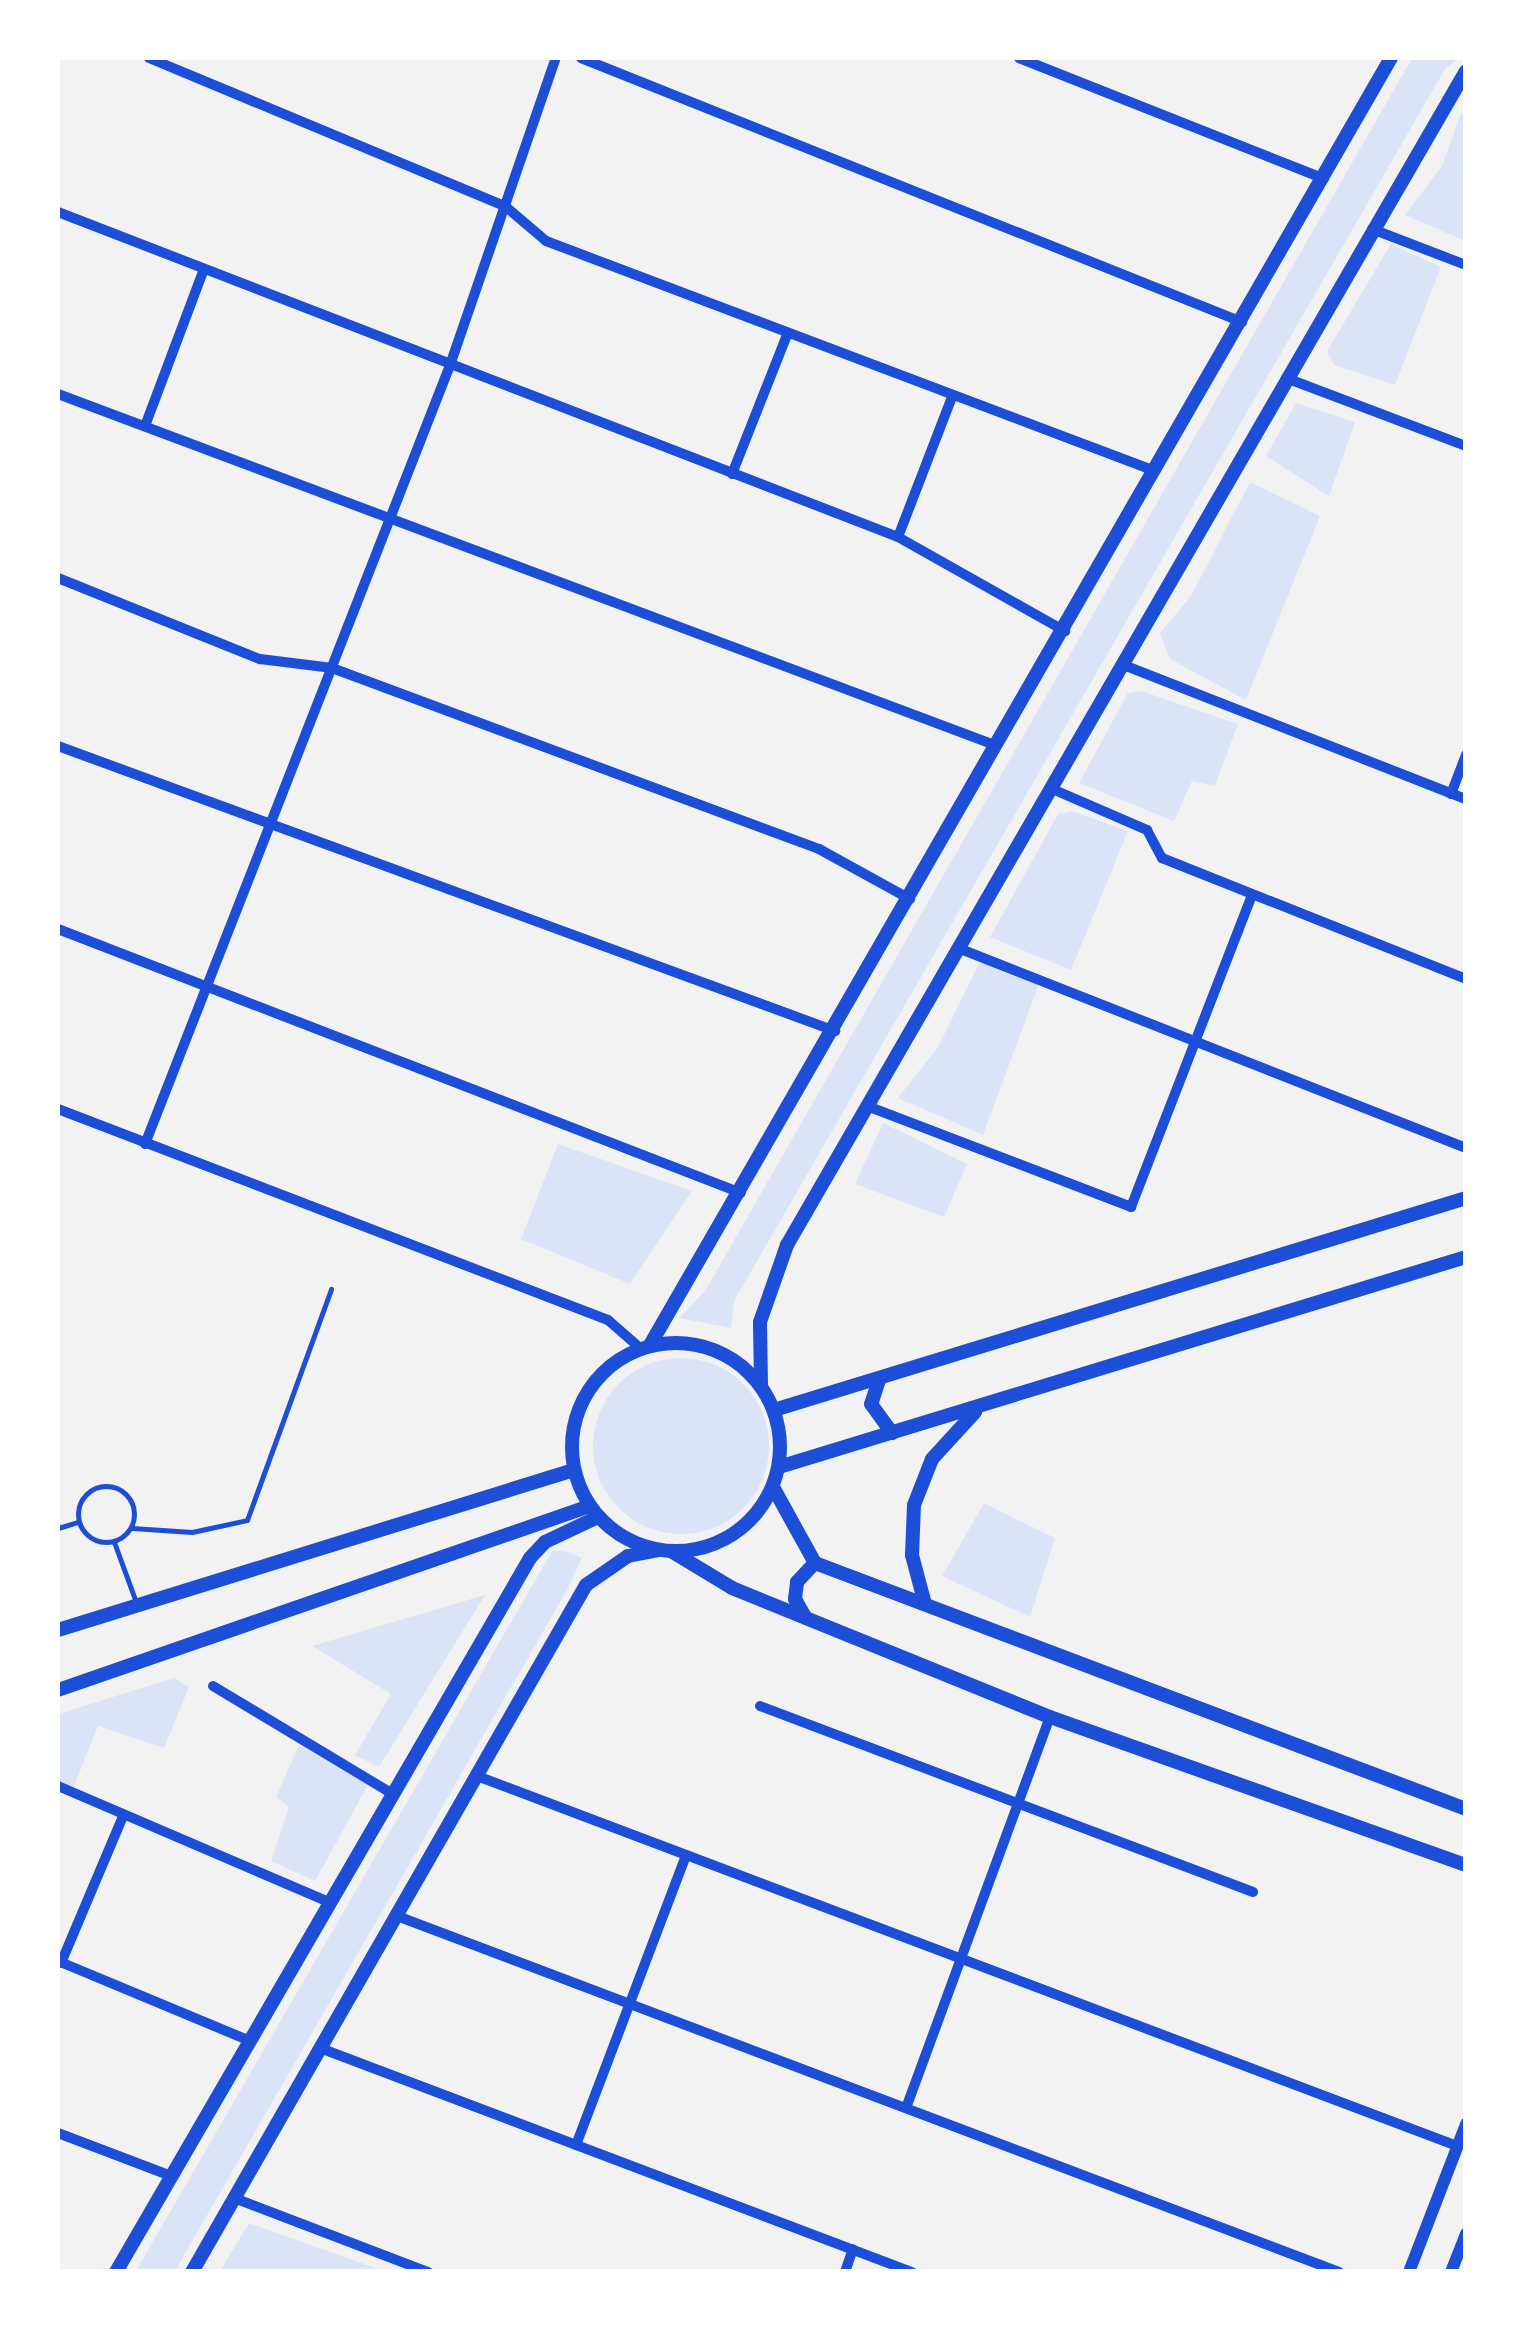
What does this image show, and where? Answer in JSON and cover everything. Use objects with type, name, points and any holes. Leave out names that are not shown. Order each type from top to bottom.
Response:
[{"type":"main road","points":[[645,1347],[741,1193],[910,899],[992,744],[1066,632],[1391,58]]},
{"type":"main road","points":[[761,1386],[760,1322],[768,1284],[1372,229],[1459,91],[1466,71]]},
{"type":"main road","points":[[774,1410],[1466,1198]]},
{"type":"main road","points":[[778,1467],[1466,1256]]},
{"type":"main road","points":[[192,2272],[586,1585],[616,1562],[665,1550],[709,1545],[742,1527],[772,1486],[778,1467],[774,1410],[761,1386],[724,1354],[675,1342],[645,1347],[602,1374],[578,1410],[574,1470],[594,1512],[626,1538],[665,1550],[732,1588],[1050,1718],[1466,1865]]},
{"type":"main road","points":[[879,1380],[874,1416],[892,1433]]},
{"type":"main road","points":[[925,1604],[912,1555],[922,1481],[947,1438],[985,1405]]},
{"type":"main road","points":[[58,1630],[574,1470]]},
{"type":"main road","points":[[772,1486],[815,1563],[1466,1809]]},
{"type":"main road","points":[[58,1690],[594,1512]]},
{"type":"main road","points":[[116,2272],[530,1558],[545,1542],[594,1512]]},
{"type":"main road","points":[[805,1616],[795,1598],[797,1582],[815,1563]]},
{"type":"street","points":[[149,58],[505,206],[546,240],[1156,472]]},
{"type":"street","points":[[145,1144],[449,368],[556,58]]},
{"type":"street","points":[[581,58],[1242,322]]},
{"type":"street","points":[[1019,58],[1324,179]]},
{"type":"street","points":[[58,212],[449,368],[898,537],[1066,632]]},
{"type":"street","points":[[1372,229],[1466,264]]},
{"type":"street","points":[[145,426],[204,272]]},
{"type":"street","points":[[732,474],[787,334]]},
{"type":"street","points":[[1286,378],[1466,446]]},
{"type":"street","points":[[58,394],[992,744]]},
{"type":"street","points":[[898,537],[952,397]]},
{"type":"street","points":[[58,578],[260,660],[332,668],[820,849],[910,899]]},
{"type":"street","points":[[1121,664],[1466,799]]},
{"type":"street","points":[[58,746],[834,1031]]},
{"type":"street","points":[[1450,794],[1466,755]]},
{"type":"street","points":[[1050,788],[1147,830],[1162,858],[1251,897],[1466,979]]},
{"type":"street","points":[[867,1106],[1131,1207],[1251,897]]},
{"type":"street","points":[[58,930],[741,1193]]},
{"type":"street","points":[[958,948],[1194,1045],[1466,1148]]},
{"type":"street","points":[[58,1109],[608,1320],[645,1347]]},
{"type":"street","points":[[213,1686],[393,1794]]},
{"type":"street","points":[[760,1706],[1252,1892]]},
{"type":"street","points":[[906,2108],[1022,1804],[1050,1718]]},
{"type":"street","points":[[477,1776],[1457,2146]]},
{"type":"street","points":[[58,1786],[329,1902]]},
{"type":"street","points":[[123,1816],[59,1962],[248,2040]]},
{"type":"street","points":[[576,2144],[686,1855]]},
{"type":"street","points":[[397,1916],[1339,2272]]},
{"type":"street","points":[[320,2048],[912,2272]]},
{"type":"street","points":[[1409,2272],[1466,2124]]},
{"type":"street","points":[[58,2133],[171,2176]]},
{"type":"street","points":[[234,2198],[408,2268],[428,2272]]},
{"type":"street","points":[[1451,2272],[1466,2234]]},
{"type":"street","points":[[845,2272],[853,2249]]},
{"type":"lane","points":[[132,1528],[134,1506],[120,1488],[97,1486],[80,1500],[78,1522],[92,1540],[114,1542],[132,1528],[192,1532],[246,1520],[331,1289]]},
{"type":"lane","points":[[58,1528],[78,1522]]},
{"type":"lane","points":[[114,1542],[137,1605]]},
{"type":"shaded area","points":[[1412,58],[1459,58],[1445,69],[734,1301],[731,1328],[679,1318],[705,1291]]},
{"type":"shaded area","points":[[1461,113],[1466,116],[1465,241],[1405,215],[1442,166]]},
{"type":"shaded area","points":[[1391,244],[1441,267],[1395,385],[1334,365],[1327,351]]},
{"type":"shaded area","points":[[1296,403],[1355,422],[1329,496],[1266,456]]},
{"type":"shaded area","points":[[1250,482],[1320,516],[1246,700],[1170,659],[1160,633],[1191,596]]},
{"type":"shaded area","points":[[1141,691],[1238,724],[1215,786],[1192,781],[1174,821],[1079,783],[1128,693]]},
{"type":"shaded area","points":[[1072,811],[1128,831],[1071,970],[990,937],[1058,814]]},
{"type":"shaded area","points":[[982,958],[1040,981],[983,1135],[898,1098],[938,1047]]},
{"type":"shaded area","points":[[883,1123],[967,1164],[944,1217],[855,1184]]},
{"type":"shaded area","points":[[558,1144],[692,1191],[630,1284],[521,1239]]},
{"type":"shaded area","points":[[681,1358],[715,1365],[743,1384],[762,1412],[769,1446],[762,1480],[743,1508],[715,1527],[681,1534],[647,1527],[619,1508],[600,1480],[593,1446],[600,1412],[619,1384],[647,1365]]},
{"type":"shaded area","points":[[984,1503],[1055,1538],[1030,1617],[942,1576]]},
{"type":"shaded area","points":[[563,1550],[582,1558],[567,1590],[175,2271],[136,2271],[552,1551]]},
{"type":"shaded area","points":[[485,1595],[379,1767],[355,1755],[391,1694],[312,1646]]},
{"type":"shaded area","points":[[174,1678],[189,1687],[164,1748],[98,1726],[72,1791],[58,1786],[58,1714]]},
{"type":"shaded area","points":[[299,1745],[368,1785],[315,1881],[271,1861],[289,1807],[276,1797]]},
{"type":"shaded area","points":[[249,2223],[384,2271],[220,2271]]}]
